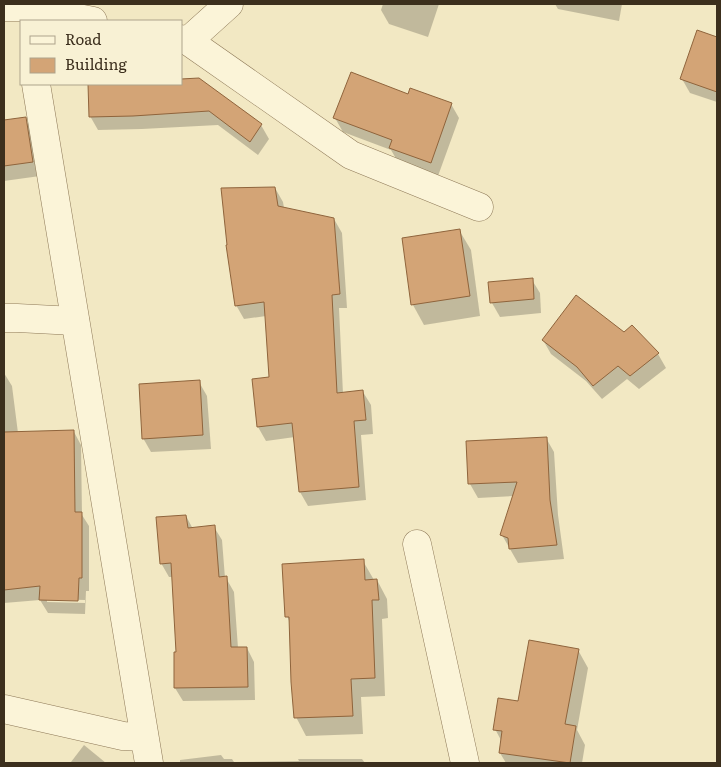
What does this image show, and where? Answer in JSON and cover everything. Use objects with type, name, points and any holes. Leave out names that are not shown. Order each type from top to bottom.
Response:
[{"type":"street","points":[[229,4],[185,40],[351,155],[479,207]]},
{"type":"street","points":[[17,12],[85,20]]},
{"type":"street","points":[[36,85],[149,763]]},
{"type":"street","points":[[4,318],[75,321]]},
{"type":"street","points":[[417,544],[465,763]]},
{"type":"street","points":[[4,709],[123,736],[144,737]]},
{"type":"building","points":[[697,30],[717,37],[717,92],[680,79]]},
{"type":"building","points":[[351,72],[408,94],[410,88],[452,103],[431,163],[389,148],[392,140],[333,118]]},
{"type":"building","points":[[199,78],[262,124],[250,142],[209,111],[89,117],[88,85],[182,85],[182,79]]},
{"type":"building","points":[[26,117],[33,162],[4,166],[4,120]]},
{"type":"building","points":[[275,187],[278,206],[334,218],[340,294],[332,295],[337,393],[363,390],[366,420],[354,421],[359,487],[299,492],[292,423],[257,427],[252,379],[269,377],[264,302],[235,306],[226,245],[221,188]]},
{"type":"building","points":[[460,229],[470,296],[411,305],[402,238]]},
{"type":"building","points":[[533,278],[534,299],[490,303],[488,282]]},
{"type":"building","points":[[576,295],[624,332],[632,325],[659,353],[630,376],[618,366],[593,386],[577,367],[542,340]]},
{"type":"building","points":[[200,380],[203,435],[142,439],[139,384]]},
{"type":"building","points":[[74,430],[75,512],[82,512],[82,578],[79,578],[78,601],[39,600],[40,586],[4,590],[4,432]]},
{"type":"building","points":[[547,437],[550,500],[557,545],[509,549],[508,538],[500,535],[517,482],[468,484],[466,441]]},
{"type":"building","points":[[186,515],[188,528],[215,525],[219,577],[227,576],[231,647],[247,647],[248,687],[174,688],[174,652],[176,652],[171,563],[160,564],[156,517]]},
{"type":"building","points":[[364,559],[365,580],[377,579],[379,600],[372,600],[375,678],[351,679],[353,716],[294,718],[289,617],[285,617],[282,564]]},
{"type":"building","points":[[529,640],[579,649],[565,724],[576,726],[570,763],[499,753],[502,731],[493,730],[498,698],[518,701]]}]
